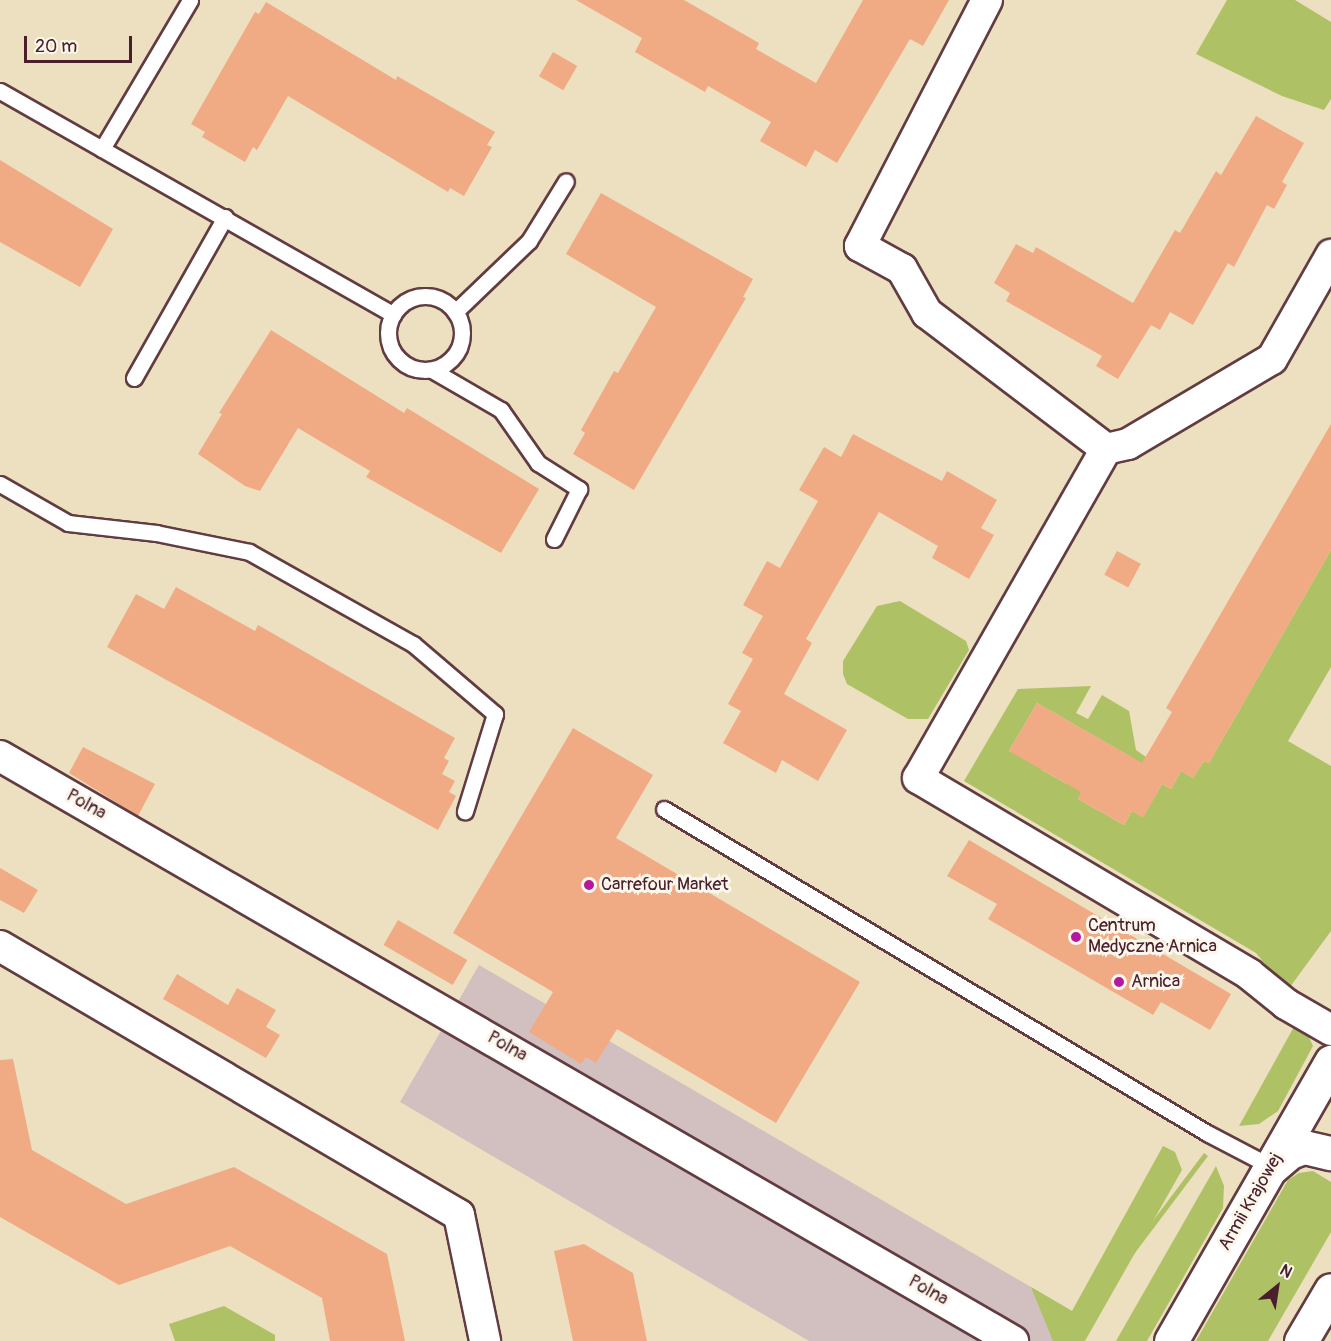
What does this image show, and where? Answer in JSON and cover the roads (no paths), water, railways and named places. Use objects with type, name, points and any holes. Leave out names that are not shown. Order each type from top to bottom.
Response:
[{"type":"main road","name":"Armii Krajowej","points":[[1171,1341],[1331,1062]]},
{"type":"main road","points":[[1272,1167],[1290,1152],[1304,1147],[1331,1153]]},
{"type":"main road","points":[[1300,1341],[1331,1290]]},
{"type":"street","points":[[987,0],[860,246],[902,269],[927,313],[1106,449]]},
{"type":"street","points":[[1331,255],[1272,359],[1128,444],[1106,449],[918,778],[1248,974],[1286,1004],[1331,1030]]},
{"type":"street","name":"Polna","points":[[0,756],[1013,1341]]},
{"type":"street","points":[[0,946],[459,1215],[485,1341]]},
{"type":"lane","points":[[102,149],[190,0]]},
{"type":"lane","points":[[0,91],[225,217],[245,233],[393,314]]},
{"type":"lane","points":[[456,312],[529,241],[566,181]]},
{"type":"lane","points":[[134,378],[225,217]]},
{"type":"lane","points":[[432,370],[453,358],[459,348],[462,336],[456,312],[436,298],[424,296],[412,298],[393,314],[389,325],[391,349],[408,366],[432,370],[501,410],[538,463],[579,489],[554,539]]},
{"type":"lane","points":[[0,484],[68,523],[156,532],[249,552],[413,644],[495,714],[465,811]]},
{"type":"lane","points":[[664,809],[1272,1167]]},
{"type":"place","name":"Carrefour Market","points":[[589,885]]},
{"type":"place","name":"Centrum Medyczne Arnica","points":[[1076,937]]},
{"type":"place","name":"Arnica","points":[[1119,982]]}]
